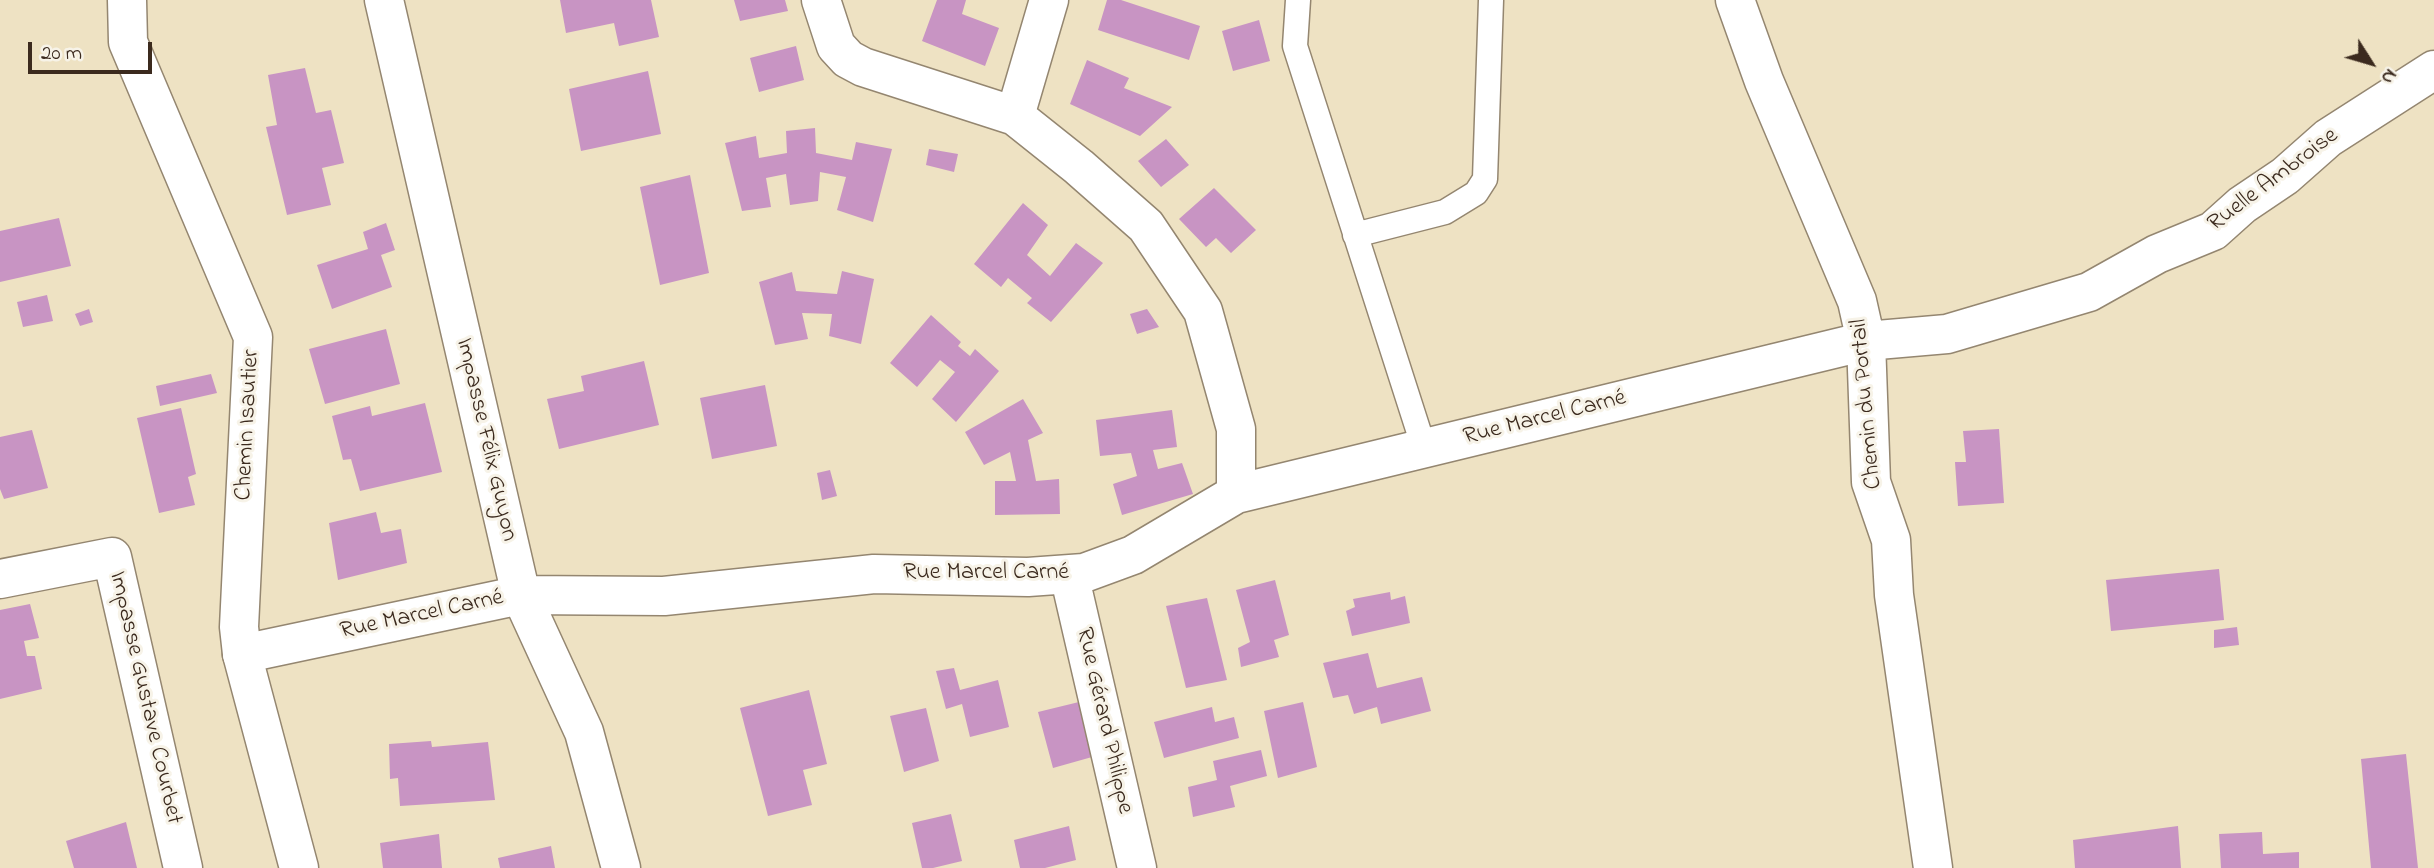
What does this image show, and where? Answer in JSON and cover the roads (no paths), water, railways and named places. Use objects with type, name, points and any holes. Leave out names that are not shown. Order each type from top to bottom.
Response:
[{"type":"street","name":"Chemin Isautier","points":[[127,0],[128,42],[253,337],[239,627],[242,653],[299,868]]},
{"type":"street","name":"Impasse Félix Guyon","points":[[384,0],[521,595],[584,732],[621,868]]},
{"type":"street","points":[[821,0],[836,46],[848,58],[863,67],[1015,116],[1146,226],[1203,311],[1236,429],[1236,494]]},
{"type":"street","points":[[1015,116],[1049,0]]},
{"type":"street","name":"Chemin du Portail","points":[[1735,0],[1764,81],[1857,301],[1866,341],[1871,482],[1891,540],[1894,596],[1933,868]]},
{"type":"street","name":"Ruelle Ambroise","points":[[1866,341],[1947,334],[2089,292],[2157,254],[2213,231],[2242,205],[2285,176],[2328,138],[2434,70]]},
{"type":"street","name":"Rue Marcel Carné","points":[[242,653],[521,595],[664,596],[874,574],[1028,577],[1084,573],[1133,555],[1236,494],[1866,341]]},
{"type":"street","name":"Impasse Gustave Courbet","points":[[0,579],[112,557],[183,868]]},
{"type":"street","name":"Rue Gérard Philippe","points":[[1069,574],[1136,868]]},
{"type":"lane","points":[[1298,0],[1295,46],[1424,448]]},
{"type":"lane","points":[[1355,235],[1445,212],[1476,193],[1485,179],[1491,0]]}]
